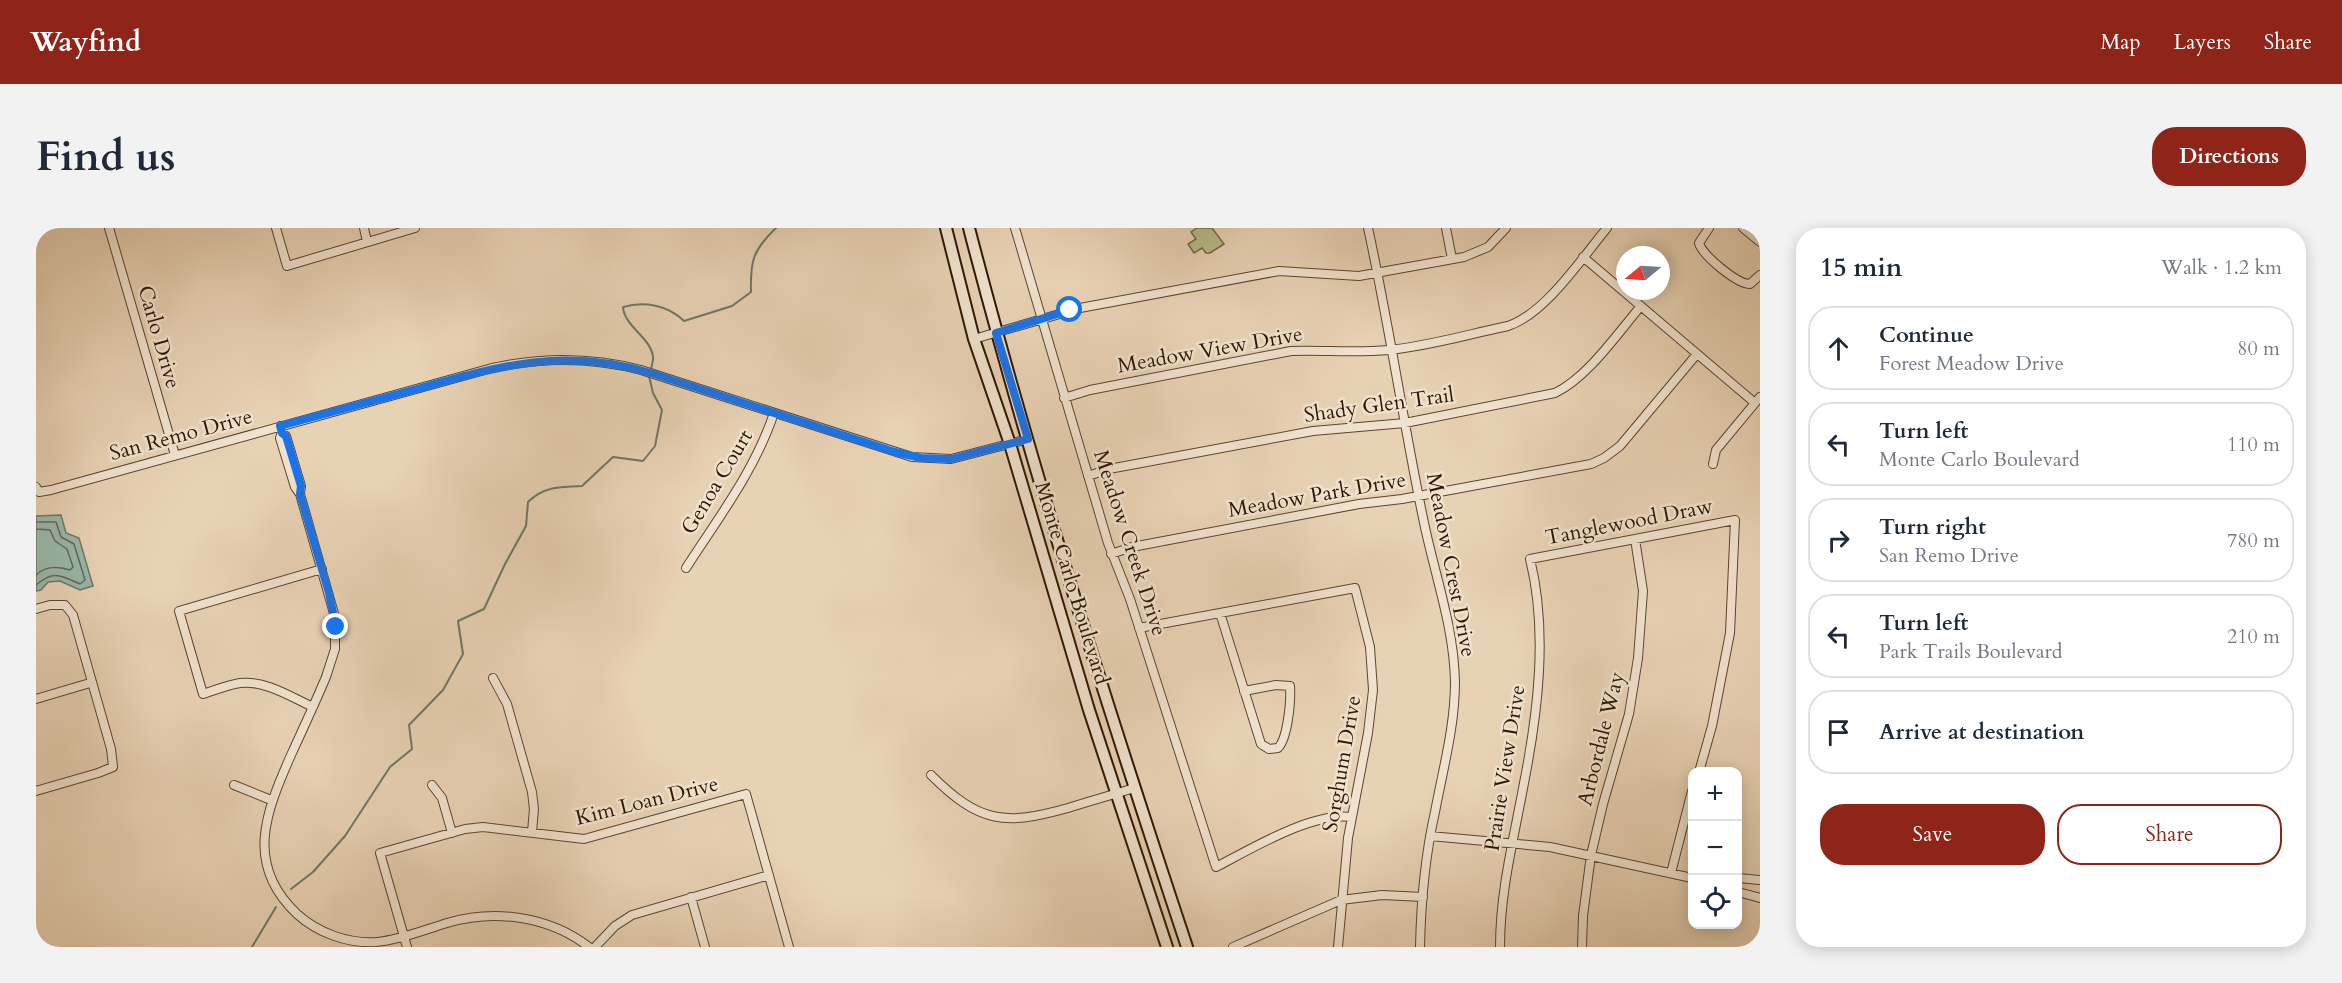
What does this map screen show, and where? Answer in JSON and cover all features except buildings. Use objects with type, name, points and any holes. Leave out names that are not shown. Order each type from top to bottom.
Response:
[{"type":"main road","name":"Monte Carlo Boulevard","points":[[946,228],[974,339],[1010,444],[1089,710],[1167,947]]},
{"type":"main road","name":"Monte Carlo Boulevard","points":[[969,228],[996,333],[1028,439],[1134,788],[1187,947]]},
{"type":"street","name":"Carlo Drive","points":[[109,228],[175,455]]},
{"type":"street","points":[[276,228],[286,266],[414,228]]},
{"type":"street","points":[[364,228],[368,242]]},
{"type":"street","name":"Meadow Creek Drive","points":[[1015,228],[1111,554],[1130,599],[1216,867],[1293,829],[1333,818],[1351,818]]},
{"type":"street","name":"Meadow Crest Drive","points":[[1368,228],[1434,570],[1449,622],[1455,681],[1450,735],[1430,836],[1420,947]]},
{"type":"street","points":[[1446,228],[1452,260]]},
{"type":"street","points":[[974,339],[1089,306],[1279,270],[1345,276],[1378,274],[1452,260],[1482,250],[1506,228]]},
{"type":"street","name":"Meadow View Drive","points":[[1064,398],[1090,390],[1291,351],[1392,350],[1521,322],[1543,304],[1607,228]]},
{"type":"street","points":[[1709,228],[1699,243],[1704,253],[1740,282],[1750,284],[1760,275]]},
{"type":"street","points":[[1743,228],[1760,243]]},
{"type":"street","points":[[1583,257],[1697,354],[1758,400],[1716,450],[1713,465]]},
{"type":"street","name":"Shady Glen Trail","points":[[1088,476],[1109,469],[1274,437],[1313,431],[1405,423],[1539,397],[1570,386],[1641,306]]},
{"type":"street","name":"Meadow Park Drive","points":[[1111,554],[1132,547],[1347,506],[1419,496],[1583,466],[1604,458],[1623,441],[1697,354]]},
{"type":"street","name":"San Remo Drive","points":[[38,489],[51,490],[175,455],[281,430],[516,364],[546,360],[613,363],[641,370],[895,452],[921,458],[951,459],[1028,439]]},
{"type":"street","name":"Genoa Court","points":[[686,568],[745,479],[760,450],[774,412]]},
{"type":"street","points":[[281,430],[286,436],[298,476],[300,494],[335,617],[336,638],[333,658],[271,800],[264,836],[267,861],[279,893],[315,928],[346,939],[377,942],[458,920],[481,916],[508,916],[557,928],[569,933],[589,947]]},
{"type":"street","name":"Tanglewood Draw","points":[[1530,559],[1735,520],[1730,633],[1714,717],[1699,767]]},
{"type":"street","name":"Arbordale Way","points":[[1582,947],[1583,916],[1591,855],[1629,714],[1638,658],[1643,591],[1635,539]]},
{"type":"street","name":"Prairie View Drive","points":[[1500,947],[1504,887],[1526,773],[1537,700],[1538,627],[1536,592],[1530,559]]},
{"type":"street","points":[[313,707],[270,688],[255,684],[241,683],[203,694],[179,610],[322,569]]},
{"type":"street","name":"Sorghum Drive","points":[[1220,613],[1355,588],[1368,632],[1373,676],[1369,727],[1351,818],[1338,947]]},
{"type":"street","points":[[36,609],[50,605],[65,605],[73,615],[90,683],[111,750],[113,767],[36,791]]},
{"type":"street","points":[[1139,628],[1220,613],[1244,691],[1262,744],[1269,749],[1278,748],[1284,740],[1290,686],[1276,685],[1244,691]]},
{"type":"street","points":[[493,678],[507,704],[532,792],[534,809],[532,832]]},
{"type":"street","points":[[36,699],[90,683]]},
{"type":"street","points":[[931,775],[971,808],[1007,819],[1035,817],[1134,788]]},
{"type":"street","points":[[432,785],[442,798],[452,833]]},
{"type":"street","points":[[234,786],[271,800]]},
{"type":"street","name":"Kim Loan Drive","points":[[404,936],[381,854],[483,826],[584,839],[746,794],[769,875]]},
{"type":"street","points":[[1671,873],[1688,807]]},
{"type":"street","points":[[1430,836],[1512,842],[1591,855],[1688,876]]},
{"type":"street","points":[[596,947],[615,926],[632,915],[769,875],[789,947]]},
{"type":"street","points":[[1742,878],[1760,880]]},
{"type":"street","points":[[1742,893],[1760,898]]},
{"type":"street","points":[[1233,947],[1341,900],[1382,895],[1423,897]]},
{"type":"street","points":[[691,897],[705,947]]},
{"type":"street","points":[[404,936],[407,947]]},
{"type":"green space","points":[[1197,228],[1212,228],[1224,244],[1210,253],[1206,253],[1202,248],[1194,253],[1188,244],[1196,239],[1191,232]]},
{"type":"water","points":[[61,515],[66,533],[79,538],[93,586],[80,590],[60,581],[48,582],[41,590],[36,591],[36,516]]},
{"type":"waterway","points":[[651,371],[653,358],[651,349],[628,320],[623,307],[639,304],[655,306],[671,311],[684,321],[732,306],[751,292],[752,264],[762,243],[776,228]]},
{"type":"waterway","points":[[291,889],[313,872],[345,836],[390,767],[412,749],[409,725],[443,690],[463,654],[458,621],[484,609],[526,526],[528,502],[546,490],[582,486],[613,457],[643,461],[655,446],[662,410],[653,393],[649,376]]},
{"type":"waterway","points":[[252,947],[276,907]]},
{"type":"route","points":[[336,627],[329,593],[300,494],[301,486],[286,436],[282,433],[280,426],[504,366],[546,360],[582,360],[613,363],[677,380],[895,452],[938,460],[958,458],[1028,439],[996,333],[1070,310]]}]
